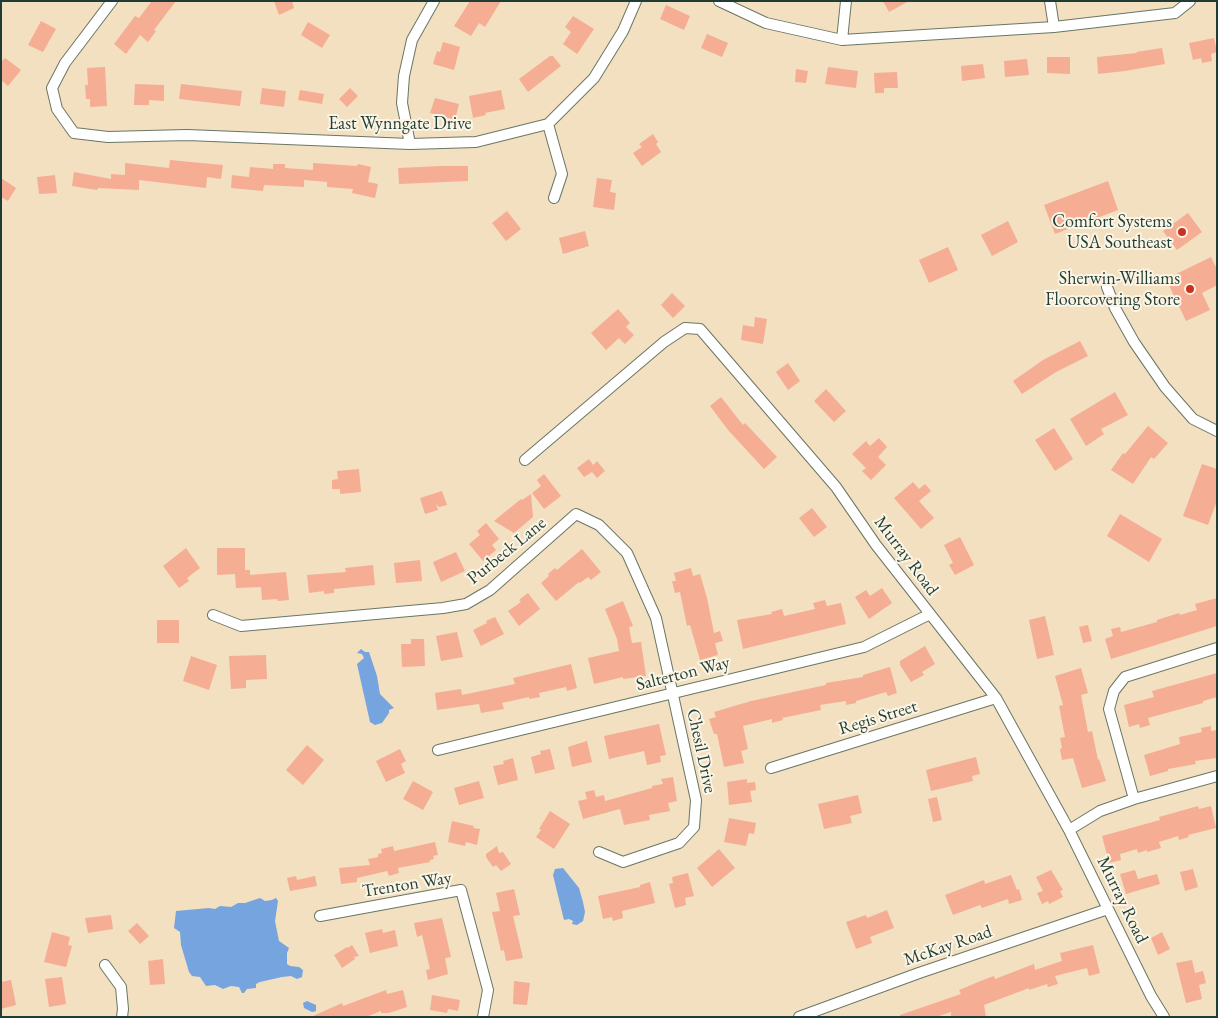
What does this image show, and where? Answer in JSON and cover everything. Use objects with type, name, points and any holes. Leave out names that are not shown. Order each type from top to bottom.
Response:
[{"type":"street","name":"East Wynngate Drive","points":[[112,1],[65,62],[52,88],[56,109],[74,133],[108,137],[187,135],[410,144],[476,142],[548,124]]},
{"type":"street","points":[[410,144],[402,102],[404,76],[412,40],[434,1]]},
{"type":"street","points":[[554,198],[562,174],[548,124],[594,78],[623,31],[636,1]]},
{"type":"street","points":[[719,1],[766,23],[842,40],[1054,27],[1175,13],[1190,1]]},
{"type":"street","points":[[842,40],[846,1]]},
{"type":"street","points":[[1050,1],[1054,27]]},
{"type":"street","points":[[1107,287],[1115,308],[1134,342],[1165,387],[1193,419],[1217,431]]},
{"type":"street","name":"Murray Road","points":[[525,460],[664,342],[685,328],[700,329],[836,487],[876,545],[996,698],[1069,830],[1151,996],[1164,1017]]},
{"type":"street","name":"Purbeck Lane","points":[[213,615],[241,626],[443,608],[466,604],[490,590],[576,514],[599,525],[627,553],[656,618],[672,694]]},
{"type":"street","name":"Salterton Way","points":[[438,750],[864,647],[930,614]]},
{"type":"street","points":[[1134,799],[1109,709],[1114,691],[1125,677],[1217,648]]},
{"type":"street","name":"Chesil Drive","points":[[599,852],[624,862],[680,844],[694,827],[696,800],[672,694]]},
{"type":"street","name":"Regis Street","points":[[770,768],[996,698]]},
{"type":"street","points":[[1069,830],[1100,812],[1134,799],[1217,776]]},
{"type":"street","name":"Trenton Way","points":[[320,916],[461,890],[488,990],[483,1017]]},
{"type":"street","name":"McKay Road","points":[[799,1017],[919,973],[1108,909]]},
{"type":"street","points":[[105,965],[121,987],[122,1017]]},
{"type":"water","points":[[361,649],[369,652],[377,676],[380,694],[394,708],[389,710],[382,723],[375,725],[370,722],[357,664],[364,658],[362,654],[357,653]]},
{"type":"water","points":[[563,868],[579,888],[583,902],[585,912],[583,921],[577,925],[572,924],[573,921],[569,919],[564,920],[553,875],[555,869]]},
{"type":"water","points":[[260,898],[265,901],[276,898],[278,901],[275,921],[279,941],[289,948],[287,964],[303,970],[302,977],[297,979],[291,976],[282,977],[260,982],[256,984],[256,988],[247,989],[242,993],[239,987],[231,986],[223,989],[215,985],[206,986],[200,977],[192,976],[181,945],[180,932],[174,928],[176,911],[215,909],[220,906],[231,907],[238,903],[245,903]]},
{"type":"water","points":[[307,1001],[316,1005],[316,1011],[312,1012],[304,1008],[303,1003]]},
{"type":"building","points":[[152,1],[176,1],[154,30],[156,31],[148,42],[140,35],[126,54],[114,44],[135,16],[139,18]]},
{"type":"building","points":[[274,1],[292,1],[294,8],[279,15]]},
{"type":"building","points":[[470,1],[501,1],[485,27],[479,23],[471,36],[454,26]]},
{"type":"building","points":[[883,1],[909,1],[889,12]]},
{"type":"building","points":[[666,5],[690,16],[684,30],[660,19]]},
{"type":"building","points":[[573,16],[594,29],[577,54],[563,44],[571,32],[565,27]]},
{"type":"building","points":[[41,21],[56,29],[43,52],[28,45]]},
{"type":"building","points":[[308,22],[330,35],[322,48],[301,35]]},
{"type":"building","points":[[707,34],[728,43],[722,57],[701,48]]},
{"type":"building","points":[[1214,38],[1217,52],[1211,54],[1212,61],[1202,63],[1201,58],[1193,60],[1189,43]]},
{"type":"building","points":[[443,42],[460,47],[454,70],[433,64],[437,51],[440,52]]},
{"type":"building","points":[[1162,48],[1165,64],[1098,74],[1097,57],[1137,53]]},
{"type":"building","points":[[550,56],[553,56],[561,66],[528,92],[519,79]]},
{"type":"building","points":[[1047,57],[1070,57],[1070,74],[1047,73]]},
{"type":"building","points":[[5,58],[21,70],[8,86],[1,80],[1,62]]},
{"type":"building","points":[[1027,59],[1029,75],[1005,77],[1004,61]]},
{"type":"building","points":[[983,64],[985,78],[962,81],[961,66]]},
{"type":"building","points":[[105,67],[107,106],[90,107],[90,99],[86,99],[85,85],[88,85],[87,68]]},
{"type":"building","points":[[828,67],[858,71],[856,88],[825,84]]},
{"type":"building","points":[[796,69],[808,71],[806,83],[795,82]]},
{"type":"building","points":[[897,72],[898,88],[884,88],[884,93],[875,93],[874,73]]},
{"type":"building","points":[[135,84],[164,85],[164,101],[149,100],[149,105],[134,105]]},
{"type":"building","points":[[181,84],[242,91],[240,106],[179,99]]},
{"type":"building","points":[[262,88],[286,91],[284,107],[260,104]]},
{"type":"building","points":[[350,88],[358,96],[347,107],[339,99]]},
{"type":"building","points":[[300,90],[324,94],[322,104],[298,100]]},
{"type":"building","points":[[501,90],[505,109],[485,113],[486,115],[473,118],[469,96]]},
{"type":"building","points":[[435,98],[459,104],[455,120],[430,113]]},
{"type":"building","points":[[653,134],[661,152],[642,166],[633,153],[642,147],[639,144]]},
{"type":"building","points":[[170,160],[223,165],[221,179],[207,177],[206,188],[139,180],[139,190],[98,188],[97,190],[72,186],[74,172],[111,179],[111,174],[125,175],[125,163],[169,168]]},
{"type":"building","points":[[313,163],[357,166],[358,164],[371,167],[368,182],[378,184],[375,198],[352,193],[353,189],[327,187],[327,182],[304,180],[304,187],[264,185],[263,191],[231,188],[232,175],[249,177],[250,167],[273,169],[273,164],[285,164],[285,168],[313,170]]},
{"type":"building","points":[[468,166],[468,181],[399,184],[398,168]]},
{"type":"building","points":[[55,175],[57,193],[39,194],[37,177]]},
{"type":"building","points":[[1,178],[16,188],[8,201],[1,197]]},
{"type":"building","points":[[597,178],[612,180],[610,192],[616,193],[614,210],[593,207]]},
{"type":"building","points":[[1108,181],[1118,210],[1055,234],[1044,205]]},
{"type":"building","points":[[507,211],[521,229],[506,241],[492,223]]},
{"type":"building","name":"Comfort Systems USA Southeast","points":[[1188,213],[1202,232],[1177,250],[1163,231]]},
{"type":"building","points":[[1008,221],[1018,242],[992,256],[981,235]]},
{"type":"building","points":[[585,231],[589,246],[563,254],[559,238]]},
{"type":"building","points":[[948,247],[958,270],[929,283],[919,260]]},
{"type":"building","name":"Sherwin-Williams Floorcovering Store","points":[[1211,257],[1217,269],[1217,285],[1202,293],[1210,310],[1186,321],[1166,279]]},
{"type":"building","points":[[672,293],[685,306],[673,318],[661,305]]},
{"type":"building","points":[[618,309],[630,323],[626,327],[634,335],[625,344],[619,338],[606,350],[591,333]]},
{"type":"building","points":[[755,317],[767,319],[763,344],[741,340],[743,325],[754,327]]},
{"type":"building","points":[[1080,341],[1088,356],[1056,372],[1022,394],[1013,381],[1043,360]]},
{"type":"building","points":[[788,363],[800,381],[788,390],[776,372]]},
{"type":"building","points":[[826,389],[846,411],[834,422],[814,401]]},
{"type":"building","points":[[1115,392],[1128,415],[1101,429],[1104,434],[1086,446],[1070,419]]},
{"type":"building","points":[[721,397],[743,425],[745,423],[777,457],[764,469],[728,430],[710,406]]},
{"type":"building","points":[[1148,426],[1168,443],[1154,459],[1151,457],[1133,484],[1111,470],[1123,453],[1125,454]]},
{"type":"building","points":[[1054,428],[1073,459],[1055,471],[1035,440]]},
{"type":"building","points":[[879,438],[887,447],[878,457],[886,465],[871,480],[862,471],[866,468],[852,454],[866,441],[870,446]]},
{"type":"building","points":[[589,459],[593,465],[597,461],[605,471],[597,478],[592,472],[584,477],[577,468]]},
{"type":"building","points":[[1202,464],[1217,469],[1217,501],[1208,525],[1183,516]]},
{"type":"building","points":[[359,469],[361,492],[340,494],[340,489],[332,489],[332,480],[338,479],[337,471]]},
{"type":"building","points":[[544,474],[561,496],[544,509],[532,493],[541,486],[537,480]]},
{"type":"building","points":[[913,482],[919,489],[925,484],[931,491],[919,501],[934,518],[921,529],[894,498]]},
{"type":"building","points":[[442,491],[447,505],[439,507],[436,504],[438,510],[425,514],[420,498]]},
{"type":"building","points":[[531,494],[533,517],[514,533],[494,521],[521,499]]},
{"type":"building","points":[[812,508],[827,527],[814,537],[799,518]]},
{"type":"building","points":[[1120,514],[1162,539],[1149,562],[1107,536]]},
{"type":"building","points":[[486,523],[499,539],[492,545],[496,550],[483,561],[469,544],[480,535],[477,531]]},
{"type":"building","points":[[960,537],[974,565],[955,575],[949,565],[953,563],[944,545]]},
{"type":"building","points":[[186,548],[200,568],[187,578],[189,581],[179,588],[163,566]]},
{"type":"building","points":[[217,548],[245,548],[245,570],[250,570],[250,575],[286,572],[289,600],[262,600],[261,587],[236,588],[235,574],[217,575]]},
{"type":"building","points":[[582,549],[601,572],[591,580],[588,577],[579,582],[556,601],[541,583],[555,568],[557,570]]},
{"type":"building","points":[[456,552],[465,571],[441,582],[433,562]]},
{"type":"building","points":[[420,560],[422,581],[396,583],[394,563]]},
{"type":"building","points":[[373,565],[375,585],[334,589],[334,593],[324,594],[324,591],[309,593],[307,575],[346,572],[345,568]]},
{"type":"building","points":[[691,568],[693,576],[700,574],[714,633],[720,631],[723,641],[715,643],[718,655],[700,660],[690,625],[687,626],[680,592],[675,593],[672,581],[676,581],[674,573]]},
{"type":"building","points":[[882,588],[892,603],[869,619],[855,597],[866,590],[870,596]]},
{"type":"building","points":[[528,593],[540,609],[519,626],[508,611],[521,602],[519,600]]},
{"type":"building","points":[[1217,598],[1217,626],[1111,659],[1105,639],[1113,636],[1111,629],[1120,627],[1121,632],[1157,622],[1157,620],[1179,613],[1180,615],[1197,610],[1195,604]]},
{"type":"building","points":[[825,600],[827,606],[841,603],[846,624],[743,649],[737,620],[772,614],[771,612],[782,609],[784,616],[815,609],[813,603]]},
{"type":"building","points":[[623,601],[633,626],[629,627],[632,643],[641,642],[646,676],[623,679],[623,677],[594,684],[588,658],[619,651],[617,639],[605,609]]},
{"type":"building","points":[[1045,616],[1054,655],[1037,659],[1029,620]]},
{"type":"building","points":[[495,617],[504,634],[481,646],[473,630]]},
{"type":"building","points":[[157,620],[179,620],[179,643],[157,643]]},
{"type":"building","points":[[1088,625],[1092,641],[1083,643],[1079,627]]},
{"type":"building","points":[[457,632],[463,657],[441,661],[436,636]]},
{"type":"building","points":[[411,639],[424,639],[425,666],[402,667],[401,644],[411,644]]},
{"type":"building","points":[[925,646],[935,664],[922,672],[924,675],[911,682],[900,665],[900,661]]},
{"type":"building","points":[[266,655],[267,679],[246,680],[246,688],[231,689],[229,656]]},
{"type":"building","points":[[191,656],[217,665],[209,690],[183,681]]},
{"type":"building","points":[[571,664],[577,688],[567,691],[566,687],[539,693],[540,697],[529,699],[529,697],[502,703],[504,709],[481,713],[479,704],[437,710],[435,693],[461,689],[462,695],[515,684],[513,678]]},
{"type":"building","points":[[890,667],[897,693],[888,696],[886,692],[846,705],[846,701],[820,705],[821,710],[782,718],[783,720],[772,723],[772,719],[743,726],[748,749],[741,751],[744,763],[724,767],[717,734],[714,734],[709,719],[716,717],[714,712],[751,701],[826,685],[826,683],[863,677],[863,675]]},
{"type":"building","points":[[1081,668],[1088,693],[1081,695],[1088,732],[1092,731],[1098,760],[1106,781],[1082,788],[1073,758],[1062,760],[1060,738],[1065,737],[1059,706],[1063,705],[1055,676]]},
{"type":"building","points":[[1217,673],[1217,697],[1203,701],[1203,703],[1148,718],[1150,725],[1140,728],[1139,724],[1129,727],[1124,705],[1154,697],[1152,691]]},
{"type":"building","points":[[659,724],[666,755],[660,756],[661,762],[647,765],[644,751],[609,759],[604,736]]},
{"type":"building","points":[[1211,726],[1211,731],[1217,730],[1217,758],[1195,761],[1196,764],[1168,769],[1168,771],[1150,776],[1144,755],[1180,744],[1179,737],[1202,732],[1201,728]]},
{"type":"building","points":[[587,741],[592,762],[572,767],[568,747]]},
{"type":"building","points":[[307,745],[324,760],[303,785],[286,770]]},
{"type":"building","points":[[400,749],[406,761],[401,764],[405,773],[386,782],[376,761]]},
{"type":"building","points":[[550,749],[555,769],[535,774],[531,757],[541,754],[540,751]]},
{"type":"building","points":[[976,757],[980,774],[972,776],[973,781],[931,791],[926,770]]},
{"type":"building","points":[[513,758],[518,780],[498,785],[493,766],[504,764],[503,761]]},
{"type":"building","points":[[673,777],[677,801],[668,803],[670,811],[649,815],[650,820],[624,825],[620,809],[583,819],[578,801],[587,799],[585,792],[594,790],[596,797],[604,795],[605,801],[652,788],[652,786],[663,784],[661,779]]},
{"type":"building","points":[[747,779],[747,783],[755,782],[756,790],[750,791],[752,802],[729,805],[727,782]]},
{"type":"building","points":[[413,781],[433,792],[423,810],[403,799]]},
{"type":"building","points":[[479,781],[484,798],[459,805],[454,788]]},
{"type":"building","points":[[858,795],[862,813],[850,816],[852,823],[824,829],[818,804]]},
{"type":"building","points":[[937,797],[942,820],[933,822],[928,799]]},
{"type":"building","points":[[1198,806],[1199,809],[1211,806],[1216,828],[1188,835],[1189,837],[1179,840],[1178,836],[1159,842],[1161,848],[1147,852],[1147,850],[1138,853],[1137,849],[1120,854],[1121,860],[1109,863],[1102,836],[1160,820],[1159,817]]},
{"type":"building","points":[[550,811],[570,824],[554,849],[536,837]]},
{"type":"building","points":[[729,818],[756,823],[754,834],[749,833],[746,846],[724,842]]},
{"type":"building","points":[[452,821],[480,829],[477,845],[466,842],[465,846],[448,842]]},
{"type":"building","points":[[435,842],[438,855],[433,856],[434,859],[430,860],[430,862],[398,868],[399,873],[389,876],[387,871],[357,878],[357,882],[341,884],[339,868],[370,865],[368,859],[378,857],[378,854],[382,853],[381,849],[393,846],[394,851]]},
{"type":"building","points":[[497,846],[499,853],[503,852],[511,864],[501,871],[496,865],[493,867],[486,857],[486,854]]},
{"type":"building","points":[[719,849],[735,868],[712,887],[697,868]]},
{"type":"building","points":[[1193,869],[1198,887],[1185,891],[1180,872]]},
{"type":"building","points":[[1051,870],[1063,890],[1060,891],[1063,897],[1049,904],[1048,901],[1042,904],[1037,893],[1043,891],[1036,877]]},
{"type":"building","points":[[1135,870],[1138,879],[1157,874],[1160,884],[1126,894],[1120,874]]},
{"type":"building","points":[[688,873],[694,896],[685,898],[686,905],[675,908],[669,884],[673,883],[672,877]]},
{"type":"building","points":[[1011,875],[1017,890],[1019,889],[1022,900],[1009,904],[1008,899],[982,908],[980,905],[953,915],[945,895],[984,880],[985,884]]},
{"type":"building","points":[[296,876],[297,880],[315,876],[317,886],[290,891],[287,878]]},
{"type":"building","points":[[650,882],[655,903],[622,911],[623,918],[613,921],[612,917],[603,919],[598,896],[640,887],[640,885]]},
{"type":"building","points":[[514,889],[520,915],[513,916],[523,958],[506,961],[504,950],[501,951],[492,912],[500,911],[496,893]]},
{"type":"building","points":[[887,910],[894,928],[870,937],[872,943],[856,949],[846,922],[866,915],[867,918]]},
{"type":"building","points":[[111,915],[113,929],[88,933],[85,918]]},
{"type":"building","points":[[442,918],[451,957],[445,958],[448,974],[428,980],[426,970],[430,969],[422,935],[417,937],[414,923]]},
{"type":"building","points":[[137,923],[149,936],[140,944],[128,931]]},
{"type":"building","points":[[382,929],[383,933],[395,930],[398,946],[370,953],[365,933]]},
{"type":"building","points":[[52,932],[70,937],[68,945],[72,946],[66,967],[44,962]]},
{"type":"building","points":[[1162,932],[1170,949],[1158,955],[1151,938]]},
{"type":"building","points":[[352,945],[359,956],[354,957],[355,959],[342,968],[334,955]]},
{"type":"building","points":[[1093,945],[1100,973],[1089,976],[1087,968],[1055,976],[1058,984],[1048,987],[1047,984],[1029,990],[1029,988],[984,1005],[986,1017],[951,1017],[951,1012],[936,1017],[900,1017],[900,1015],[961,994],[959,990],[983,980],[994,976],[995,979],[1034,964],[1035,970],[1062,961],[1060,953]]},
{"type":"building","points":[[163,959],[165,984],[150,985],[148,961]]},
{"type":"building","points":[[1192,960],[1195,973],[1203,971],[1206,983],[1199,985],[1202,999],[1186,1003],[1176,963]]},
{"type":"building","points":[[62,977],[66,1004],[49,1007],[45,979]]},
{"type":"building","points":[[11,980],[16,1005],[1,1009],[1,982]]},
{"type":"building","points":[[514,981],[530,983],[527,1005],[513,1004]]},
{"type":"building","points":[[386,990],[387,994],[403,990],[407,1007],[389,1013],[381,1013],[381,1011],[366,1017],[311,1017],[342,1003],[343,1006]]},
{"type":"building","points":[[432,995],[460,1000],[458,1011],[448,1009],[447,1013],[430,1010]]},
{"type":"place","name":"Comfort Systems USA Southeast","points":[[1182,232]]},
{"type":"place","name":"Sherwin-Williams Floorcovering Store","points":[[1190,289]]}]
